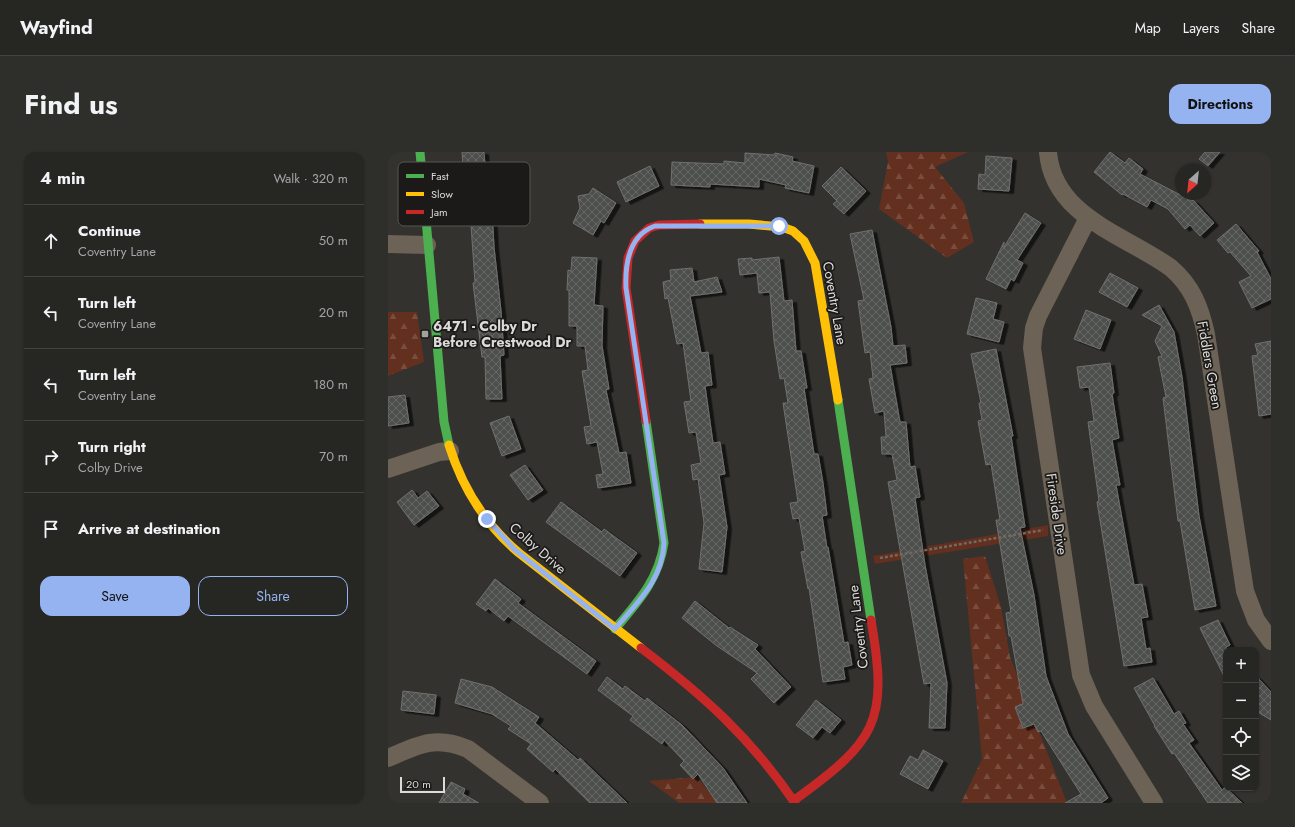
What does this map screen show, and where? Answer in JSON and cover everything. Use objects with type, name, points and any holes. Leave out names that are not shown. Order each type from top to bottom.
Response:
[{"type":"street","name":"Colby Drive","points":[[420,152],[421,162]]},
{"type":"street","name":"Fiddlers Green","points":[[1048,152],[1053,174],[1063,194],[1072,205],[1088,218],[1171,268],[1187,285],[1199,306],[1206,334],[1245,591],[1256,620],[1271,641]]},
{"type":"street","name":"Fireside Drive","points":[[1088,218],[1038,316],[1033,335],[1032,348],[1077,661],[1082,682],[1094,706],[1154,803]]},
{"type":"street","name":"Colby Drive","points":[[426,226],[444,422],[450,451],[478,506],[506,541],[615,629],[694,689],[724,715],[747,741],[794,802]]},
{"type":"street","name":"Coventry Lane","points":[[615,629],[654,581],[664,551],[664,535],[626,276],[628,256],[636,240],[646,230],[655,226],[779,226],[795,232],[810,249],[816,270],[864,561],[878,682],[878,698],[873,720],[859,746],[846,762],[794,802]]},
{"type":"street","points":[[388,244],[427,245]]},
{"type":"street","points":[[388,469],[439,452],[450,451]]},
{"type":"street","points":[[388,758],[422,743],[434,741],[457,744],[468,748],[540,803]]},
{"type":"path","points":[[864,561],[1059,528]]},
{"type":"green space","points":[[886,152],[968,152],[935,167],[964,203],[974,242],[947,258],[879,209],[888,162]]},
{"type":"green space","points":[[388,312],[417,312],[424,362],[388,376]]},
{"type":"green space","points":[[1048,525],[1048,536],[875,564],[873,556]]},
{"type":"green space","points":[[985,556],[1001,607],[1010,657],[1067,803],[961,803],[982,759],[963,559]]},
{"type":"green space","points":[[697,777],[718,803],[679,803],[649,781]]},
{"type":"building","points":[[462,152],[484,152],[485,162],[463,162]]},
{"type":"building","points":[[1110,152],[1125,163],[1129,158],[1143,169],[1140,174],[1175,192],[1175,200],[1193,200],[1214,223],[1200,236],[1190,225],[1185,229],[1168,209],[1151,200],[1147,207],[1123,194],[1122,195],[1094,172]]},
{"type":"building","points":[[1205,152],[1220,152],[1210,164],[1205,164],[1199,159]]},
{"type":"building","points":[[745,153],[774,155],[775,153],[793,157],[792,161],[814,166],[809,193],[785,188],[786,185],[759,179],[759,187],[710,184],[710,187],[671,185],[672,162],[724,164],[724,161],[745,163]]},
{"type":"building","points":[[986,156],[1012,158],[1009,191],[978,189],[979,174],[985,175]]},
{"type":"building","points":[[650,166],[659,186],[626,202],[617,182]]},
{"type":"building","points":[[841,167],[866,191],[844,214],[833,204],[837,201],[822,186]]},
{"type":"building","points":[[593,188],[616,203],[604,223],[601,221],[593,235],[573,223],[580,208],[578,196],[589,194]]},
{"type":"building","points":[[1025,213],[1041,223],[1017,260],[1023,263],[1014,281],[1011,279],[1006,289],[986,279],[1004,242],[1004,247]]},
{"type":"building","points":[[1236,224],[1259,251],[1257,252],[1271,279],[1271,299],[1252,308],[1239,282],[1251,276],[1230,252],[1228,253],[1217,240]]},
{"type":"building","points":[[471,226],[493,226],[504,355],[500,356],[502,399],[486,399],[485,357],[482,357],[473,283],[475,283]]},
{"type":"building","points":[[872,230],[891,327],[893,346],[905,345],[907,363],[890,365],[900,422],[906,422],[910,467],[915,466],[920,497],[915,498],[925,565],[947,683],[945,728],[929,728],[931,683],[924,684],[888,482],[897,480],[892,454],[882,454],[881,437],[886,437],[884,411],[875,413],[869,379],[873,378],[870,352],[865,353],[858,301],[864,300],[850,234]]},
{"type":"building","points":[[572,257],[597,258],[594,305],[603,306],[602,346],[609,389],[606,390],[619,453],[626,452],[631,483],[598,488],[596,475],[603,474],[597,442],[587,444],[584,427],[591,426],[582,371],[588,370],[585,346],[577,346],[577,326],[569,326],[569,290],[567,290],[568,270],[571,271]]},
{"type":"building","points":[[779,257],[784,301],[792,300],[796,351],[801,351],[807,388],[804,388],[814,454],[818,454],[823,483],[827,515],[822,516],[827,548],[828,547],[844,643],[848,642],[852,665],[843,667],[845,679],[823,682],[809,588],[808,589],[801,552],[805,551],[799,518],[793,519],[790,503],[798,502],[783,403],[788,403],[784,378],[780,379],[774,341],[770,292],[759,293],[757,273],[740,275],[738,259],[752,258],[752,260]]},
{"type":"building","points":[[692,268],[694,282],[717,277],[722,292],[690,296],[701,353],[708,352],[712,385],[705,386],[713,443],[720,442],[725,474],[719,475],[727,527],[722,572],[699,569],[704,523],[698,479],[693,480],[691,465],[701,463],[696,432],[689,433],[684,402],[691,401],[683,343],[677,344],[668,298],[665,299],[663,282],[671,280],[670,270]]},
{"type":"building","points":[[1110,273],[1138,288],[1127,307],[1099,292]]},
{"type":"building","points":[[976,298],[997,303],[993,319],[1004,322],[999,342],[967,334]]},
{"type":"building","points":[[1159,305],[1174,332],[1182,377],[1199,516],[1216,606],[1195,610],[1180,521],[1178,521],[1163,398],[1166,397],[1158,357],[1162,356],[1155,341],[1162,326],[1142,315]]},
{"type":"building","points":[[1086,310],[1111,320],[1100,349],[1074,339]]},
{"type":"building","points":[[1271,341],[1271,414],[1259,416],[1252,356],[1258,355],[1255,344]]},
{"type":"building","points":[[996,349],[1013,436],[1011,436],[1025,527],[1020,528],[1034,595],[1046,676],[1068,734],[1108,798],[1101,803],[1065,803],[1081,794],[1041,731],[1038,732],[1034,724],[1023,728],[1015,707],[1023,704],[1011,636],[1009,636],[1006,613],[1011,612],[996,520],[1000,520],[991,464],[986,465],[978,421],[982,420],[979,403],[981,403],[971,354]]},
{"type":"building","points":[[1110,363],[1114,393],[1112,394],[1119,438],[1112,440],[1120,485],[1116,485],[1134,585],[1142,584],[1148,617],[1141,618],[1146,649],[1150,648],[1152,662],[1124,666],[1097,502],[1099,501],[1088,422],[1094,421],[1089,387],[1080,388],[1077,367]]},
{"type":"building","points":[[405,395],[409,423],[388,426],[388,397]]},
{"type":"building","points":[[509,416],[521,449],[502,456],[490,423]]},
{"type":"building","points":[[525,465],[543,490],[528,500],[510,475]]},
{"type":"building","points":[[412,490],[418,498],[427,491],[439,506],[414,525],[397,502]]},
{"type":"building","points":[[561,502],[602,532],[604,529],[637,553],[620,576],[546,522]]},
{"type":"building","points":[[495,579],[521,599],[518,603],[596,661],[587,674],[508,616],[504,621],[488,608],[486,611],[476,604]]},
{"type":"building","points":[[695,601],[729,628],[730,627],[758,645],[755,649],[791,687],[774,703],[751,679],[757,673],[717,646],[682,618]]},
{"type":"building","points":[[1218,620],[1230,645],[1223,647],[1223,674],[1200,628]]},
{"type":"building","points":[[607,677],[623,689],[625,686],[645,701],[647,698],[682,725],[723,768],[747,803],[717,803],[698,774],[693,779],[680,765],[684,761],[664,740],[662,744],[630,720],[633,716],[598,690]]},
{"type":"building","points":[[1153,678],[1174,714],[1179,711],[1186,723],[1183,724],[1194,740],[1189,743],[1222,790],[1229,791],[1242,803],[1208,803],[1174,753],[1172,754],[1154,726],[1134,688]]},
{"type":"building","points":[[461,679],[492,687],[539,717],[535,723],[578,760],[580,758],[627,803],[590,803],[555,769],[553,772],[527,749],[531,744],[508,729],[511,726],[492,714],[455,703]]},
{"type":"building","points":[[1259,679],[1271,692],[1271,720],[1259,713]]},
{"type":"building","points":[[403,691],[436,695],[434,714],[401,710]]},
{"type":"building","points":[[816,700],[841,720],[830,733],[822,727],[813,738],[796,725]]},
{"type":"building","points":[[923,750],[943,761],[928,789],[900,774],[910,756],[918,760]]},
{"type":"building","points":[[451,782],[465,789],[463,794],[479,803],[439,803]]},
{"type":"traffic: fast","points":[[420,152],[421,162]]},
{"type":"traffic: fast","points":[[427,226],[444,422],[449,445]]},
{"type":"traffic: fast","points":[[838,400],[871,620]]},
{"type":"traffic: fast","points":[[615,629],[632,609],[652,579],[657,568],[664,543],[646,421]]},
{"type":"traffic: slow","points":[[700,224],[749,224],[782,227],[793,231],[804,241],[815,263],[838,400]]},
{"type":"traffic: slow","points":[[449,445],[454,461],[476,504],[507,542],[641,648]]},
{"type":"traffic: jam","points":[[646,421],[626,288],[628,258],[635,241],[649,228],[659,225],[700,224]]},
{"type":"traffic: jam","points":[[793,801],[843,762],[859,745],[870,727],[876,707],[878,683],[871,620]]},
{"type":"traffic: jam","points":[[641,648],[685,683],[725,719],[761,758],[795,803]]},
{"type":"place","name":"6471 - Colby Dr Before Crestwood Dr","points":[[425,334]]},
{"type":"route","points":[[487,519],[514,549],[615,629],[658,574],[663,558],[664,543],[626,288],[626,267],[630,251],[642,233],[659,225],[779,226]]}]
